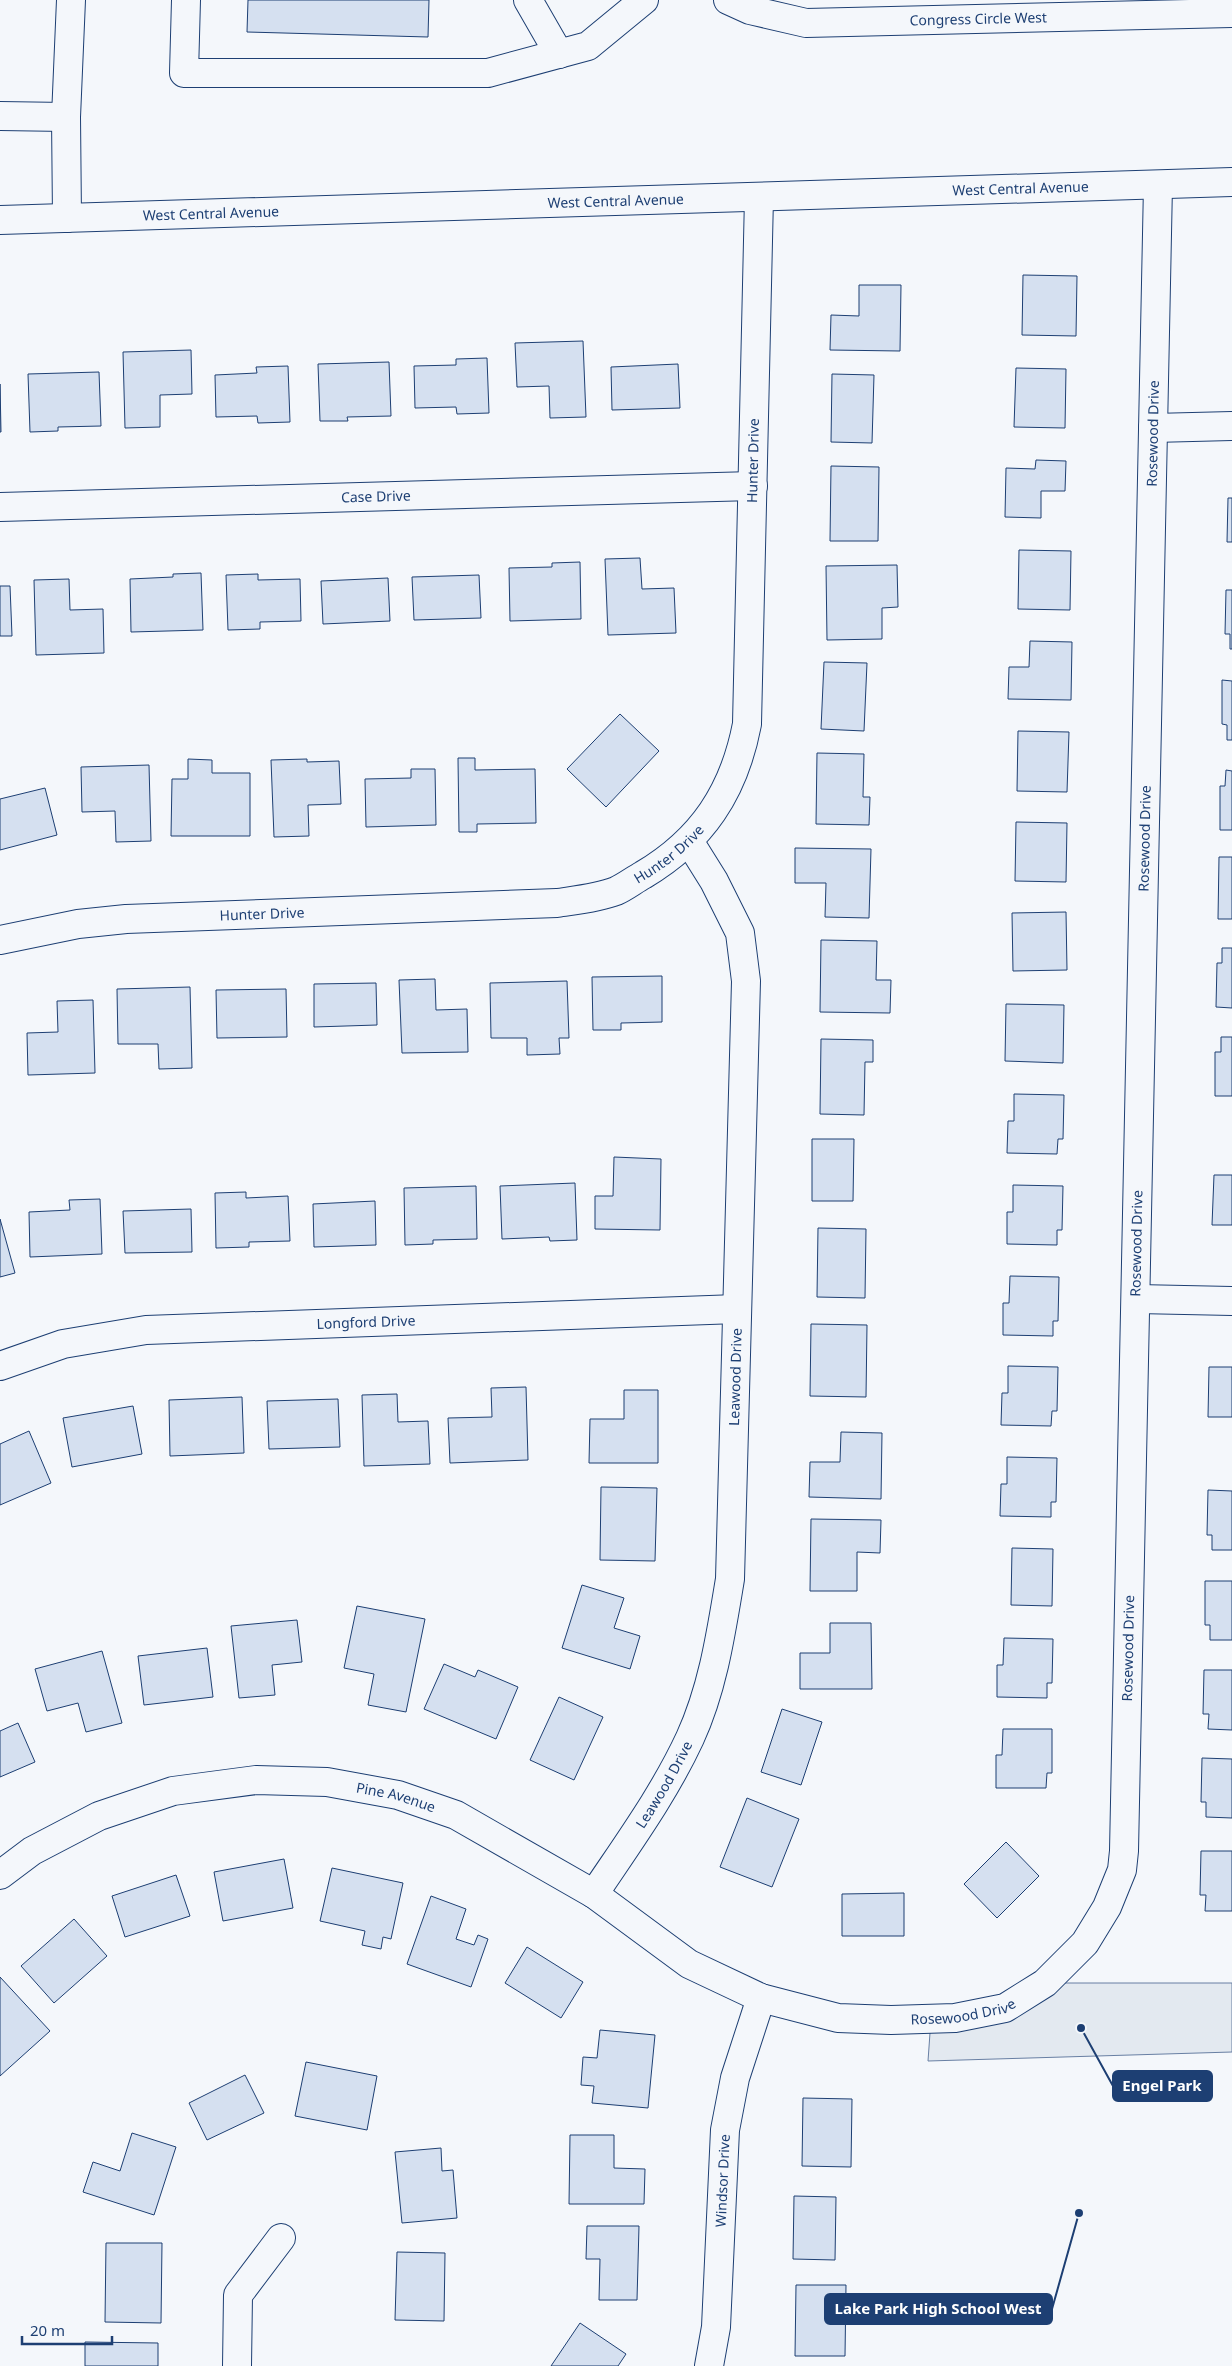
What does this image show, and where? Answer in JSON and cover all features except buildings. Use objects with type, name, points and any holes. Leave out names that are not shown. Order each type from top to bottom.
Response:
[{"type":"street","points":[[67,218],[66,117],[71,0]]},
{"type":"street","points":[[186,0],[184,73],[488,73],[588,46],[644,0]]},
{"type":"street","points":[[528,0],[559,54]]},
{"type":"street","name":"Congress Circle West","points":[[728,0],[750,10],[806,24],[1067,9],[1232,13]]},
{"type":"street","points":[[0,116],[66,117]]},
{"type":"street","name":"West Central Avenue","points":[[0,220],[1232,182]]},
{"type":"street","name":"Rosewood Drive","points":[[761,1998],[838,2018],[955,2018],[1005,2008],[1045,1983],[1085,1943],[1107,1907],[1122,1870],[1124,1851],[1136,1299],[1158,185]]},
{"type":"street","name":"Hunter Drive","points":[[0,940],[78,924],[126,919],[572,901],[617,891],[667,861],[689,841],[726,791],[741,752],[747,724],[759,197]]},
{"type":"street","points":[[1153,428],[1232,426]]},
{"type":"street","name":"Case Drive","points":[[0,507],[753,486]]},
{"type":"street","name":"Leawood Drive","points":[[594,1894],[655,1802],[690,1737],[717,1657],[730,1579],[746,981],[740,933],[714,881],[689,841]]},
{"type":"street","points":[[1136,1299],[1232,1300]]},
{"type":"street","name":"Longford Drive","points":[[0,1366],[63,1344],[146,1330],[737,1309]]},
{"type":"street","name":"Pine Avenue","points":[[0,1876],[32,1851],[99,1816],[174,1791],[256,1780],[327,1782],[398,1795],[456,1815],[594,1894],[689,1964],[761,1998]]},
{"type":"street","name":"Windsor Drive","points":[[709,2366],[716,2327],[724,2130],[735,2078],[761,1998]]},
{"type":"street","points":[[236,2366],[238,2295],[282,2238]]},
{"type":"shaded area","points":[[1045,1983],[1232,1983],[1232,2052],[928,2061],[931,2019]]},
{"type":"place","name":"Engel Park","points":[[1081,2028]]},
{"type":"place","name":"Lake Park High School West","points":[[1079,2213]]}]
